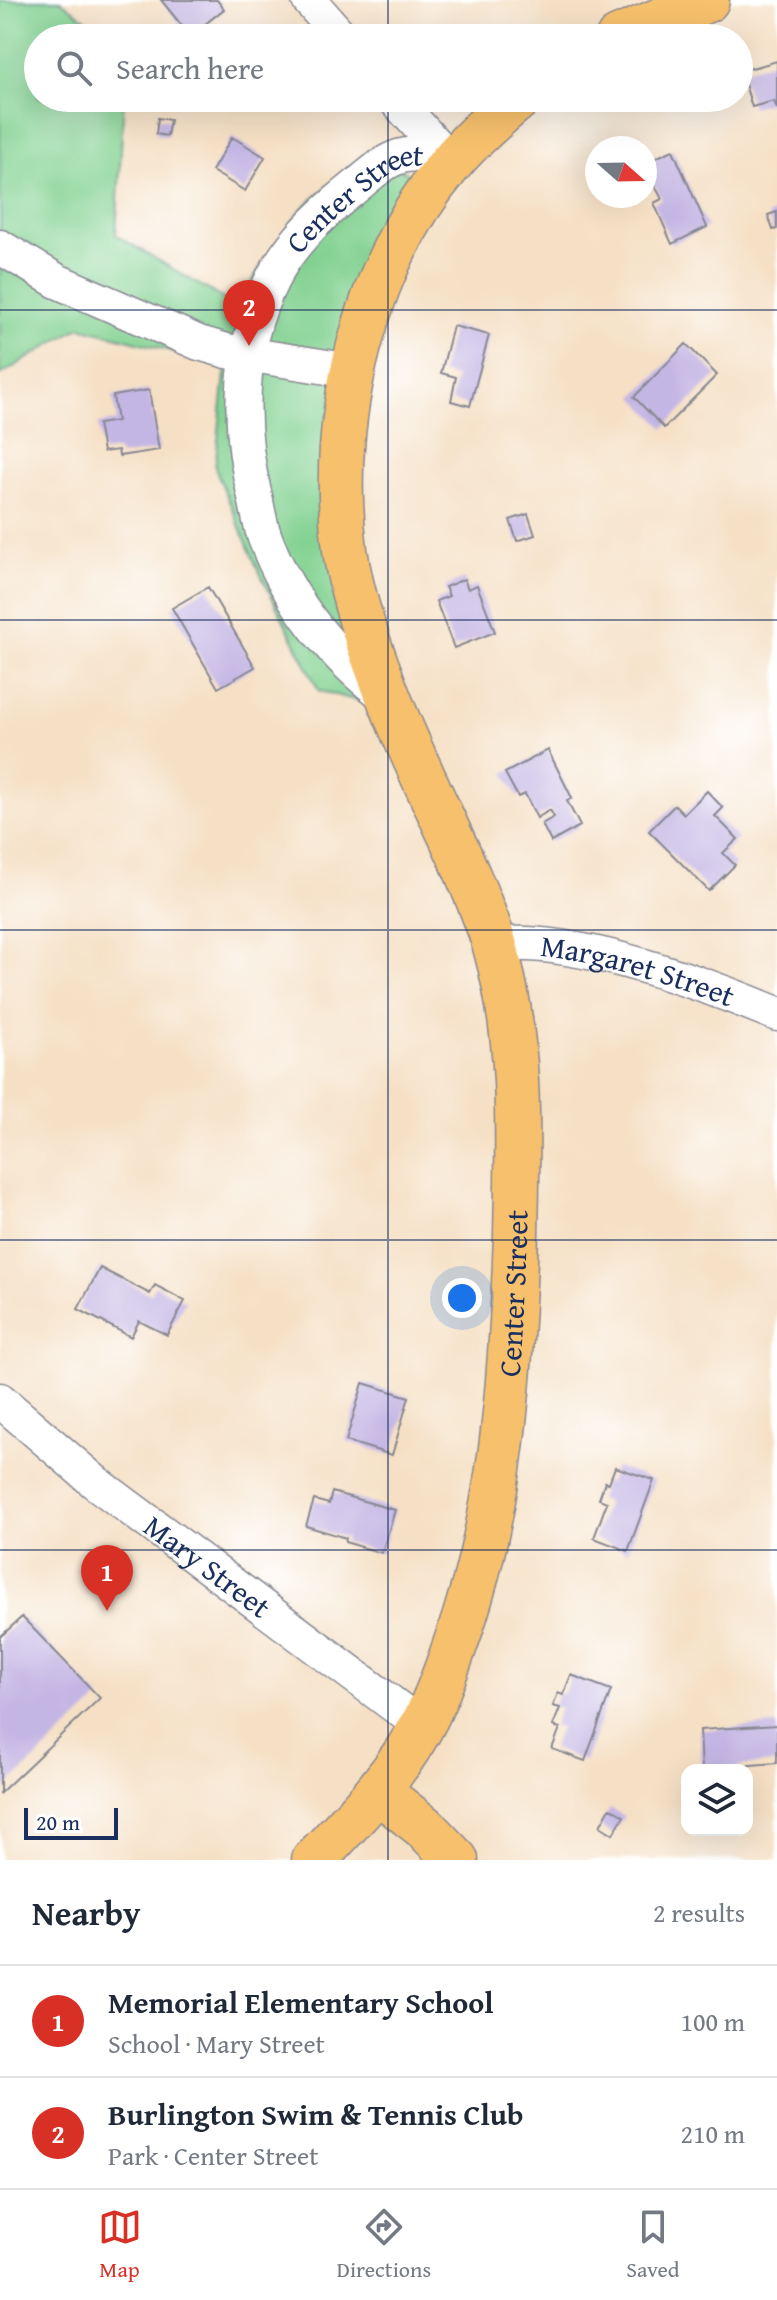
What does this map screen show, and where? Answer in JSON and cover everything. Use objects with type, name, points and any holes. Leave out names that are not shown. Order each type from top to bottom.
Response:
[{"type":"main road","points":[[651,24],[707,0]]},
{"type":"main road","name":"Center Street","points":[[314,1860],[378,1791],[422,1726],[448,1665],[478,1575],[496,1493],[508,1406],[514,1290],[517,1074],[514,1030],[495,945],[390,699],[358,610],[345,551],[341,508],[346,401],[368,320],[390,262],[417,212],[451,163],[504,112]]},
{"type":"main road","points":[[378,1791],[425,1828],[456,1860]]},
{"type":"street","points":[[309,0],[330,24]]},
{"type":"street","points":[[406,112],[451,163]]},
{"type":"street","name":"Center Street","points":[[390,699],[342,659],[286,583],[264,537],[251,483],[243,396],[254,328],[274,277],[290,251],[323,215],[369,175],[401,155],[427,154],[451,163]]},
{"type":"street","points":[[0,247],[57,281],[187,339],[248,355],[352,371]]},
{"type":"street","name":"Margaret Street","points":[[495,945],[544,944],[586,952],[680,978],[777,1014]]},
{"type":"street","name":"Mary Street","points":[[0,1400],[95,1482],[422,1726]]},
{"type":"green space","points":[[0,0],[60,0],[92,24],[24,24],[24,112],[123,112],[116,235],[237,307],[264,261],[302,209],[368,151],[420,180],[359,291],[350,655],[367,703],[319,691],[256,565],[215,468],[226,365],[80,327],[0,375]]},
{"type":"building","points":[[161,0],[217,0],[224,9],[205,24],[180,24]]},
{"type":"building","points":[[777,61],[777,109],[774,101],[753,107],[753,68]]},
{"type":"building","points":[[158,118],[170,120],[167,136],[156,134]]},
{"type":"building","points":[[232,137],[265,157],[245,191],[212,171]]},
{"type":"building","points":[[673,150],[707,227],[672,244],[656,208],[657,202],[662,199],[657,190],[657,157]]},
{"type":"building","points":[[777,212],[777,229],[773,230],[768,215]]},
{"type":"building","points":[[453,326],[489,335],[470,406],[451,401],[456,377],[441,373]]},
{"type":"building","points":[[686,344],[717,375],[664,428],[634,397]]},
{"type":"building","points":[[149,390],[159,450],[119,456],[118,450],[103,452],[98,424],[117,421],[113,396]]},
{"type":"building","points":[[528,514],[535,535],[517,541],[510,520]]},
{"type":"building","points":[[464,579],[468,589],[477,585],[495,632],[454,648],[436,601],[449,596],[445,587]]},
{"type":"building","points":[[208,587],[255,667],[218,688],[172,608]]},
{"type":"building","points":[[548,750],[572,798],[567,801],[580,826],[551,842],[542,824],[554,817],[550,810],[537,818],[525,794],[518,797],[505,773]]},
{"type":"building","points":[[707,791],[723,808],[715,816],[738,839],[723,853],[735,865],[709,891],[649,831],[675,805],[684,814]]},
{"type":"building","points":[[100,1268],[150,1294],[155,1285],[185,1301],[167,1335],[139,1321],[131,1337],[78,1309]]},
{"type":"building","points":[[363,1383],[409,1397],[392,1455],[346,1441]]},
{"type":"building","points":[[615,1467],[654,1480],[628,1551],[594,1538],[607,1502],[599,1499]]},
{"type":"building","points":[[332,1492],[395,1510],[382,1553],[306,1526],[314,1500],[329,1504]]},
{"type":"building","points":[[22,1617],[100,1698],[0,1793],[0,1637]]},
{"type":"building","points":[[571,1675],[611,1690],[585,1761],[552,1749],[560,1728],[553,1726],[560,1708],[553,1706],[558,1693],[563,1695]]},
{"type":"building","points":[[777,1725],[777,1763],[702,1764],[700,1730]]},
{"type":"building","points":[[610,1808],[624,1816],[613,1834],[600,1826]]},
{"type":"place","name":"Burlington Swim & Tennis Club","points":[[249,346]]},
{"type":"place","name":"Memorial Elementary School","points":[[107,1611]]}]
